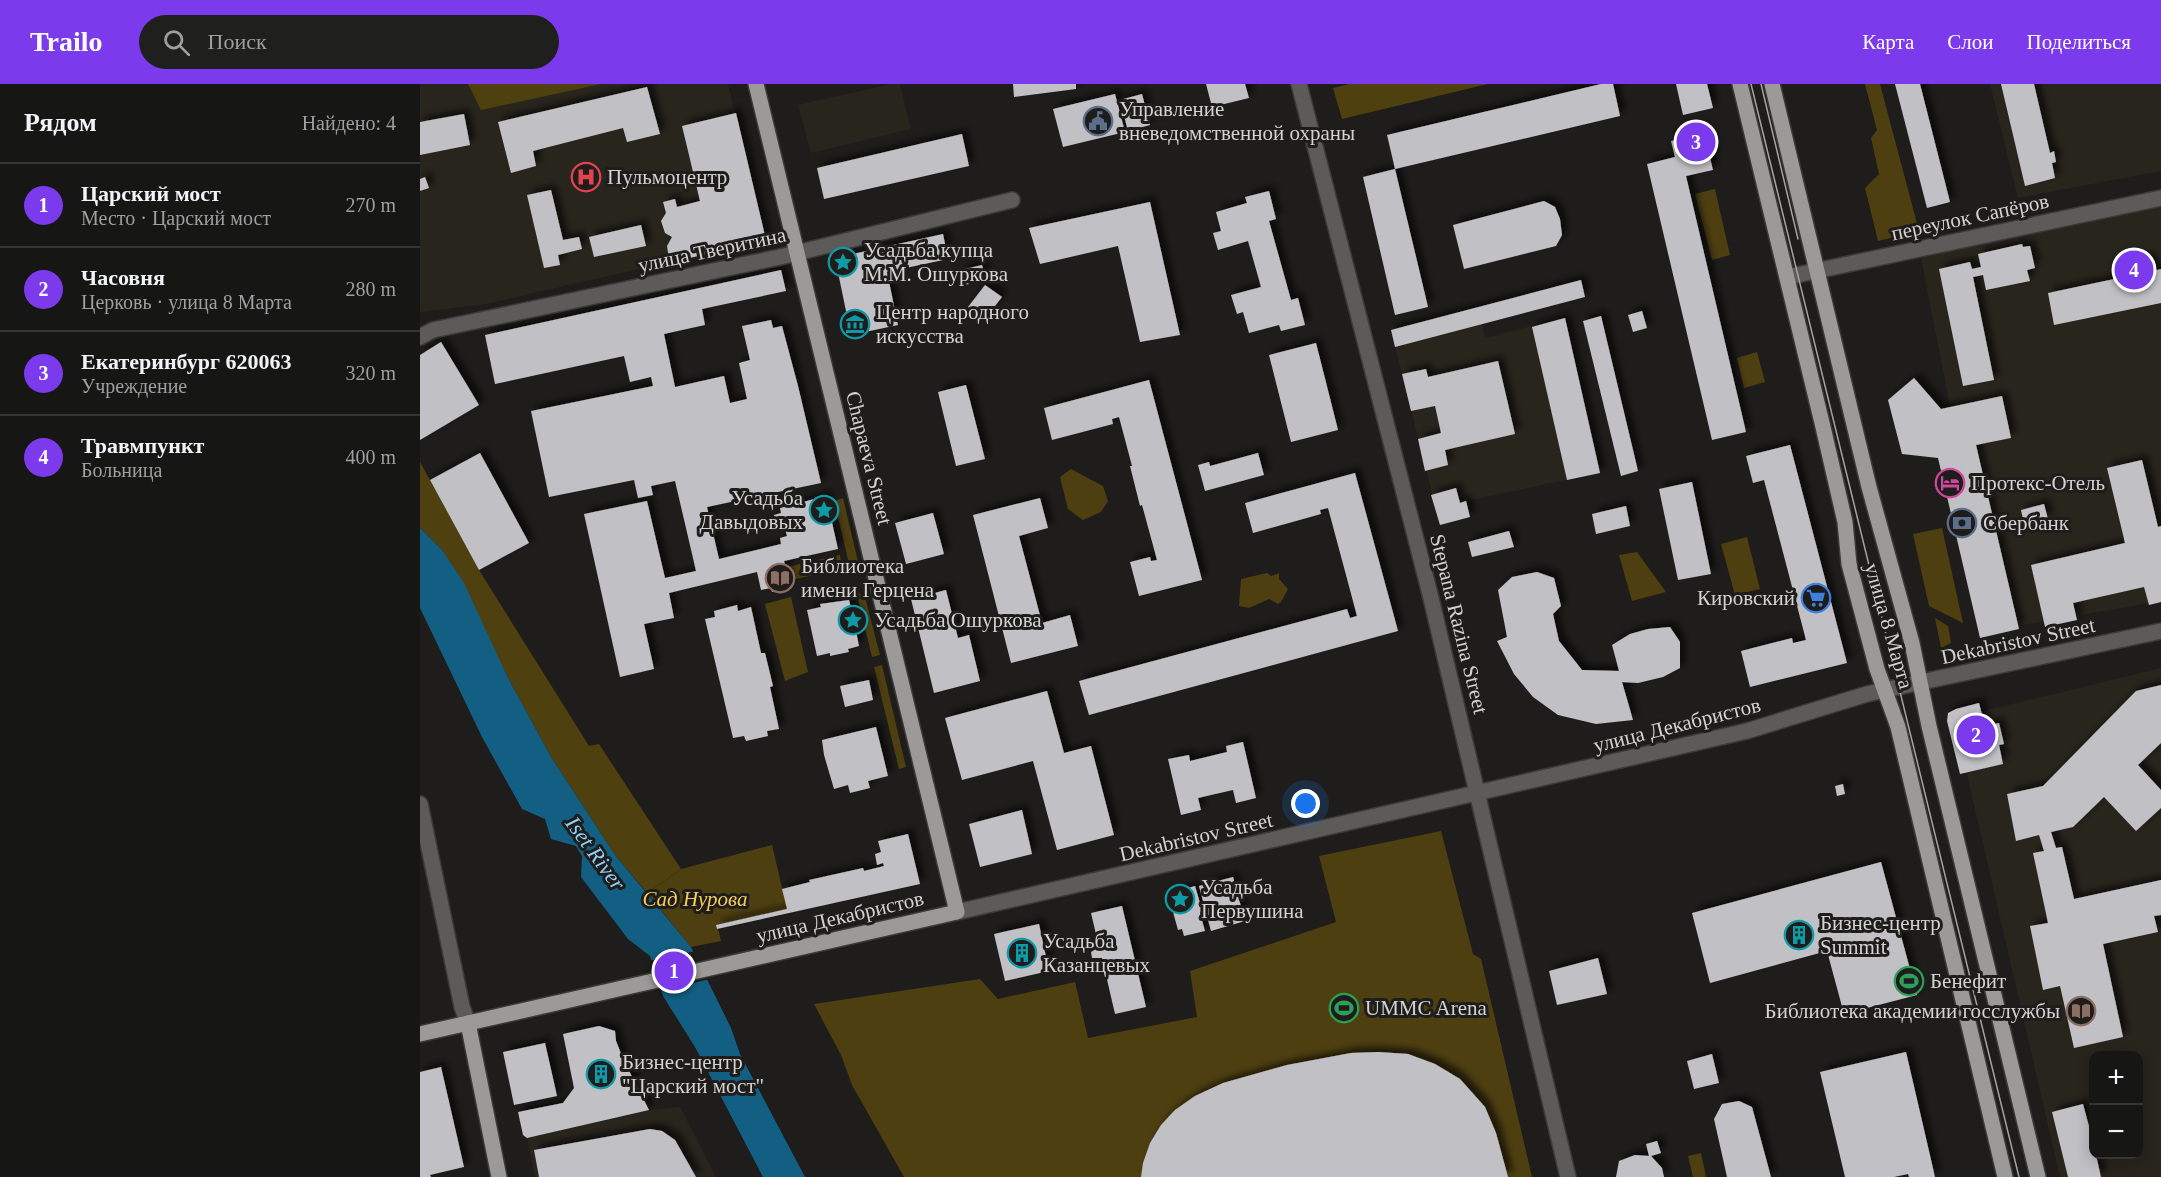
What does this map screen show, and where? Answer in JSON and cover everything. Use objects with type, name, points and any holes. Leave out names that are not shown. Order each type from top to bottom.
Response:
[{"type":"main road","name":"Chapaeva Street","points":[[756,84],[957,912]]},
{"type":"main road","name":"улица 8 Марта","points":[[1740,84],[1845,522],[1849,564],[1876,669],[1898,727],[2006,1177]]},
{"type":"main road","name":"улица 8 Марта","points":[[1772,84],[1869,487],[1912,643],[1929,726],[2038,1177]]},
{"type":"main road","name":"улица Декабристов","points":[[468,1023],[957,912]]},
{"type":"main road","points":[[420,1034],[468,1023],[499,1177]]},
{"type":"street","name":"Stepana Razina Street","points":[[1299,84],[1428,583],[1568,1177]]},
{"type":"street","name":"переулок Сапёров","points":[[1787,277],[2161,198]]},
{"type":"street","name":"улица Тверитина","points":[[420,337],[433,330],[797,253],[1012,200]]},
{"type":"street","name":"Dekabristov Street","points":[[1885,690],[2161,631]]},
{"type":"street","name":"улица Декабристов","points":[[1478,794],[1747,731],[1885,690]]},
{"type":"street","name":"Dekabristov Street","points":[[957,912],[1478,794]]},
{"type":"street","points":[[420,804],[462,1007],[468,1023]]},
{"type":"shaded area","name":"Пульмоцентр","points":[[420,84],[728,84],[766,240],[486,304],[420,312]]},
{"type":"shaded area","points":[[468,84],[601,84],[481,110]]},
{"type":"shaded area","points":[[891,84],[900,84],[911,129],[811,153],[798,105]]},
{"type":"shaded area","points":[[1349,84],[1488,84],[1342,119],[1333,88]]},
{"type":"shaded area","points":[[1990,84],[2161,84],[2161,171],[2018,198]]},
{"type":"shaded area","points":[[2161,202],[2161,601],[1994,630],[1921,258]]},
{"type":"shaded area","points":[[1470,310],[1482,324],[1485,338],[1547,322],[1585,476],[1466,501],[1470,517],[1440,525],[1391,330]]},
{"type":"shaded area","points":[[420,462],[479,570],[589,746],[599,744],[681,869],[647,893],[615,855],[551,757],[442,550],[420,528]]},
{"type":"shaded area","points":[[2161,668],[2161,1177],[2060,1177],[1954,718]]},
{"type":"shaded area","points":[[680,1107],[716,1177],[535,1177],[527,1138],[649,1110]]},
{"type":"green space","points":[[1865,84],[1880,84],[1919,231],[1878,241],[1865,188],[1879,174],[1871,138],[1877,130]]},
{"type":"green space","points":[[1715,189],[1730,255],[1712,260],[1695,194]]},
{"type":"green space","points":[[1757,352],[1765,382],[1744,388],[1737,358]]},
{"type":"green space","points":[[1071,469],[1103,486],[1108,501],[1101,512],[1083,520],[1068,509],[1060,477]]},
{"type":"green space","points":[[843,498],[860,570],[851,572],[834,501]]},
{"type":"green space","points":[[1942,528],[1963,623],[1929,606],[1913,534]]},
{"type":"green space","points":[[1747,537],[1760,589],[1735,595],[1721,544]]},
{"type":"green space","points":[[1637,552],[1666,592],[1632,601],[1619,555]]},
{"type":"green space","points":[[840,555],[842,569],[791,580],[787,567]]},
{"type":"green space","points":[[1267,573],[1271,576],[1279,573],[1279,579],[1288,589],[1281,602],[1278,604],[1269,599],[1249,608],[1239,606],[1241,579]]},
{"type":"green space","points":[[856,591],[865,597],[880,655],[872,657]]},
{"type":"green space","points":[[791,597],[808,672],[785,681],[765,604]]},
{"type":"green space","points":[[1935,618],[1948,626],[1951,643],[1941,648]]},
{"type":"green space","points":[[882,665],[906,767],[899,769],[874,667]]},
{"type":"green space","name":"UMMC Arena","points":[[1441,831],[1473,954],[1481,959],[1532,1177],[904,1177],[852,1085],[841,1055],[814,1004],[980,979],[998,999],[1075,982],[1088,1038],[1197,1017],[1190,971],[1336,922],[1319,856]]},
{"type":"green space","name":"Сад Нурова","points":[[772,845],[787,909],[717,925],[721,941],[691,947],[647,893],[681,869]]},
{"type":"green space","points":[[1701,1153],[1706,1177],[1693,1177],[1688,1156]]},
{"type":"water","name":"Iset River","points":[[420,528],[442,550],[464,583],[507,676],[551,757],[615,855],[691,947],[731,1028],[740,1054],[805,1177],[763,1177],[695,1047],[663,996],[650,956],[628,939],[581,877],[582,856],[576,846],[551,839],[545,819],[522,809],[482,737],[420,608]]},
{"type":"pier","points":[[696,951],[710,979],[659,991],[649,961]]},
{"type":"building","points":[[1013,84],[1076,84],[1076,89],[1014,97]]},
{"type":"building","points":[[1206,84],[1245,84],[1249,98],[1212,107]]},
{"type":"building","points":[[1601,84],[1613,84],[1620,116],[1395,169],[1387,135]]},
{"type":"building","points":[[1676,84],[1707,84],[1713,108],[1683,115]]},
{"type":"building","points":[[1895,84],[1920,84],[1950,202],[1927,208]]},
{"type":"building","points":[[2001,84],[2034,84],[2050,153],[2054,151],[2056,162],[2052,163],[2055,178],[2025,186]]},
{"type":"building","points":[[647,87],[660,134],[627,142],[623,128],[533,151],[536,166],[511,173],[498,122]]},
{"type":"building","points":[[1115,94],[1125,132],[1063,147],[1053,109]]},
{"type":"building","points":[[1142,94],[1150,125],[1128,131],[1120,100]]},
{"type":"building","points":[[736,113],[766,240],[677,261],[669,259],[667,246],[672,237],[665,233],[661,221],[666,213],[663,202],[675,199],[677,207],[700,201],[682,126]]},
{"type":"building","points":[[464,114],[470,145],[420,155],[420,122]]},
{"type":"building","points":[[1704,133],[1713,170],[1686,176],[1746,432],[1712,440],[1647,164],[1675,157],[1671,141]]},
{"type":"building","points":[[962,134],[969,166],[824,199],[817,168]]},
{"type":"building","points":[[1395,169],[1428,307],[1395,315],[1363,177]]},
{"type":"building","points":[[425,177],[429,188],[420,191],[420,179]]},
{"type":"building","points":[[551,190],[563,240],[579,237],[582,249],[558,255],[560,265],[544,268],[527,195]]},
{"type":"building","points":[[1269,191],[1276,219],[1269,221],[1291,300],[1298,298],[1305,325],[1281,331],[1279,325],[1249,333],[1243,312],[1237,314],[1231,295],[1261,287],[1248,241],[1218,250],[1213,233],[1221,231],[1216,212],[1247,203],[1245,197]]},
{"type":"building","points":[[1544,201],[1555,207],[1560,219],[1562,235],[1556,246],[1464,269],[1453,225]]},
{"type":"building","points":[[1150,202],[1180,335],[1140,342],[1118,246],[1040,264],[1029,228]]},
{"type":"building","points":[[641,225],[646,246],[594,257],[589,237]]},
{"type":"building","points":[[943,234],[948,259],[887,272],[898,325],[851,335],[835,258]]},
{"type":"building","points":[[2022,244],[2023,247],[2030,246],[2035,268],[2027,270],[2030,281],[1986,290],[1983,275],[1973,277],[1994,380],[1963,386],[1939,269],[1970,262],[1972,269],[1981,267],[1978,254]]},
{"type":"building","points":[[2150,258],[2153,271],[2161,269],[2161,303],[2054,325],[2048,293],[2119,278],[2116,265]]},
{"type":"building","points":[[982,265],[986,280],[965,285],[961,270]]},
{"type":"building","points":[[781,270],[786,291],[702,309],[705,325],[664,334],[675,387],[724,376],[730,403],[747,399],[739,363],[750,360],[742,326],[771,320],[773,328],[782,326],[798,386],[821,483],[707,507],[719,559],[781,544],[780,538],[787,536],[783,523],[776,525],[774,515],[781,513],[780,508],[826,496],[838,549],[784,561],[790,587],[772,592],[771,588],[761,590],[757,572],[669,593],[674,618],[644,624],[654,669],[620,677],[584,514],[647,501],[665,578],[696,571],[675,481],[651,486],[653,495],[638,498],[634,480],[549,497],[531,411],[653,386],[651,377],[630,382],[624,356],[495,384],[485,335]]},
{"type":"building","points":[[1581,280],[1585,297],[1395,347],[1391,330]]},
{"type":"building","points":[[985,285],[1002,297],[984,320],[968,307]]},
{"type":"building","points":[[1642,311],[1647,328],[1633,332],[1628,315]]},
{"type":"building","points":[[1601,316],[1638,471],[1621,476],[1583,321]]},
{"type":"building","points":[[1565,318],[1600,473],[1567,480],[1532,327]]},
{"type":"building","points":[[441,342],[479,405],[420,440],[420,355]]},
{"type":"building","points":[[1316,343],[1338,430],[1291,442],[1269,355]]},
{"type":"building","points":[[1498,361],[1515,434],[1445,450],[1448,465],[1425,471],[1418,439],[1441,433],[1435,406],[1411,411],[1402,374],[1426,369],[1428,377]]},
{"type":"building","points":[[1914,378],[1941,409],[2002,396],[2011,438],[1976,445],[2019,629],[1980,638],[1938,458],[1902,454],[1888,400]]},
{"type":"building","points":[[1149,380],[1202,580],[1139,596],[1130,562],[1150,557],[1151,561],[1157,560],[1142,505],[1140,506],[1119,417],[1112,419],[1113,424],[1052,440],[1044,408]]},
{"type":"building","points":[[966,385],[985,459],[956,466],[938,392]]},
{"type":"building","points":[[1790,445],[1847,663],[1750,687],[1741,651],[1792,638],[1793,643],[1806,640],[1764,480],[1753,483],[1746,456]]},
{"type":"building","points":[[480,453],[529,543],[479,570],[430,480]]},
{"type":"building","points":[[1258,453],[1264,475],[1205,491],[1198,465],[1209,462],[1210,466]]},
{"type":"building","points":[[2142,460],[2158,527],[2161,526],[2161,602],[2149,605],[2144,587],[2073,603],[2077,620],[2045,627],[2031,565],[2125,543],[2107,468]]},
{"type":"building","points":[[1355,473],[1398,631],[1089,715],[1079,681],[1347,609],[1350,618],[1357,616],[1328,508],[1320,510],[1321,514],[1253,533],[1245,503]]},
{"type":"building","points":[[1692,482],[1711,574],[1678,580],[1659,489]]},
{"type":"building","points":[[1456,488],[1460,503],[1466,501],[1470,517],[1440,525],[1431,495]]},
{"type":"building","points":[[1040,498],[1048,528],[1019,536],[1042,623],[1070,615],[1078,646],[1011,663],[973,515]]},
{"type":"building","points":[[2044,504],[2048,519],[2024,524],[2021,510]]},
{"type":"building","points":[[1626,506],[1630,526],[1596,534],[1592,514]]},
{"type":"building","points":[[933,513],[944,554],[906,564],[895,523]]},
{"type":"building","points":[[1509,531],[1514,547],[1472,557],[1468,542]]},
{"type":"building","points":[[1537,572],[1554,578],[1561,606],[1553,614],[1559,641],[1582,670],[1619,671],[1612,645],[1630,634],[1648,629],[1670,627],[1680,642],[1680,668],[1663,677],[1638,683],[1622,682],[1633,720],[1596,724],[1558,715],[1533,697],[1514,674],[1497,641],[1507,637],[1498,590],[1512,577]]},
{"type":"building","points":[[946,590],[958,638],[969,635],[980,681],[934,693],[911,599]]},
{"type":"building","points":[[849,600],[852,612],[855,611],[860,630],[856,631],[859,646],[848,649],[849,652],[817,656],[807,610],[821,607],[820,604]]},
{"type":"building","points":[[737,605],[738,611],[751,607],[761,653],[765,653],[773,686],[770,687],[779,729],[767,731],[768,736],[746,741],[744,736],[733,738],[705,619],[715,617],[714,611]]},
{"type":"building","points":[[869,680],[873,700],[845,707],[840,686]]},
{"type":"building","points":[[2161,685],[2161,743],[2138,765],[2161,790],[2161,808],[2136,831],[2104,797],[2073,827],[2051,832],[2056,848],[2062,847],[2074,899],[2161,880],[2161,915],[2154,916],[2158,932],[2103,944],[2123,1037],[2074,1048],[2060,986],[2043,990],[2030,926],[2048,923],[2033,853],[2044,851],[2039,835],[2016,841],[2007,794],[2043,786],[2136,691]]},
{"type":"building","points":[[1047,691],[1064,753],[1091,746],[1114,835],[1057,850],[1033,761],[962,780],[945,718]]},
{"type":"building","points":[[1979,703],[1985,726],[1999,723],[2004,744],[1999,745],[2003,764],[1960,774],[1947,721],[1948,713]]},
{"type":"building","points":[[876,727],[888,776],[868,781],[870,788],[850,793],[848,785],[834,789],[822,740]]},
{"type":"building","points":[[1243,742],[1256,798],[1236,803],[1233,790],[1198,798],[1201,810],[1181,815],[1168,759],[1189,755],[1190,761],[1227,752],[1226,746]]},
{"type":"building","points":[[1843,784],[1845,794],[1837,796],[1835,786]]},
{"type":"building","points":[[1022,810],[1032,854],[980,867],[969,824]]},
{"type":"building","points":[[908,834],[920,884],[717,929],[716,925],[787,909],[782,889],[810,882],[809,880],[863,868],[864,871],[884,866],[883,863],[877,865],[875,854],[881,852],[878,841]]},
{"type":"building","name":"Бизнес-центр Summit","points":[[1881,862],[1917,995],[1844,1014],[1827,951],[1710,983],[1692,913]]},
{"type":"building","points":[[1233,877],[1245,921],[1211,931],[1199,886]]},
{"type":"building","points":[[1195,886],[1205,931],[1184,936],[1182,929],[1178,930],[1168,894]]},
{"type":"building","points":[[1122,906],[1146,1007],[1115,1014],[1102,958],[1092,958],[1091,952],[1099,947],[1091,913]]},
{"type":"building","name":"Усадьба Казанцевых","points":[[1039,924],[1049,971],[1005,981],[994,934]]},
{"type":"building","points":[[1598,958],[1607,994],[1557,1005],[1549,971]]},
{"type":"building","name":"Бизнес-центр \"Царский мост\"","points":[[599,1026],[615,1031],[616,1041],[624,1061],[649,1110],[527,1138],[523,1135],[518,1112],[563,1103],[574,1088],[563,1034]]},
{"type":"building","points":[[545,1043],[557,1096],[514,1105],[503,1052]]},
{"type":"building","points":[[1906,1052],[1935,1177],[1909,1177],[1908,1174],[1894,1177],[1845,1177],[1820,1072]]},
{"type":"building","points":[[1351,1053],[1408,1054],[1435,1064],[1460,1079],[1485,1107],[1496,1133],[1508,1177],[1141,1177],[1150,1143],[1161,1125],[1175,1110],[1195,1096],[1223,1083],[1287,1065]]},
{"type":"building","points":[[1712,1054],[1719,1083],[1694,1089],[1687,1061]]},
{"type":"building","points":[[441,1067],[464,1167],[430,1175],[431,1177],[420,1177],[420,1072]]},
{"type":"building","points":[[1739,1101],[1752,1107],[1771,1177],[1727,1177],[1714,1119],[1722,1104]]},
{"type":"building","points":[[2083,1104],[2089,1126],[2089,1159],[2097,1159],[2101,1177],[2068,1177],[2052,1112]]},
{"type":"building","points":[[650,1129],[662,1131],[675,1140],[696,1177],[539,1177],[534,1150]]},
{"type":"building","points":[[1657,1141],[1661,1153],[1651,1156],[1662,1168],[1664,1177],[1616,1177],[1619,1161],[1635,1155],[1649,1156],[1646,1144]]},
{"type":"tram line","points":[[1751,84],[2019,1177]]},
{"type":"tram line","points":[[1761,84],[1798,239]]},
{"type":"place","name":"Управление вневедомственной охраны","points":[[1098,121]]},
{"type":"place","name":"Екатеринбург 620063","points":[[1696,142]]},
{"type":"place","name":"Пульмоцентр","points":[[586,177]]},
{"type":"place","name":"Усадьба купца М.М. Ошуркова","points":[[843,262]]},
{"type":"place","name":"Травмпункт","points":[[2134,270]]},
{"type":"place","name":"Центр народного искусства","points":[[855,324]]},
{"type":"place","name":"Протекс-Отель","points":[[1950,483]]},
{"type":"place","name":"Усадьба Давыдовых","points":[[824,510]]},
{"type":"place","name":"Сбербанк","points":[[1962,523]]},
{"type":"place","name":"Библиотека имени Герцена","points":[[780,578]]},
{"type":"place","name":"Кировский","points":[[1816,598]]},
{"type":"place","name":"Усадьба Ошуркова","points":[[853,620]]},
{"type":"place","name":"Часовня","points":[[1976,735]]},
{"type":"place","name":"Усадьба Первушина","points":[[1180,899]]},
{"type":"place","name":"Бизнес-центр Summit","points":[[1799,935]]},
{"type":"place","name":"Усадьба Казанцевых","points":[[1022,953]]},
{"type":"place","name":"Царский мост","points":[[674,971]]},
{"type":"place","name":"Бенефит","points":[[1909,981]]},
{"type":"place","name":"UMMC Arena","points":[[1344,1008]]},
{"type":"place","name":"Библиотека академии госслужбы","points":[[2081,1011]]},
{"type":"place","name":"Бизнес-центр \"Царский мост\"","points":[[601,1074]]}]
